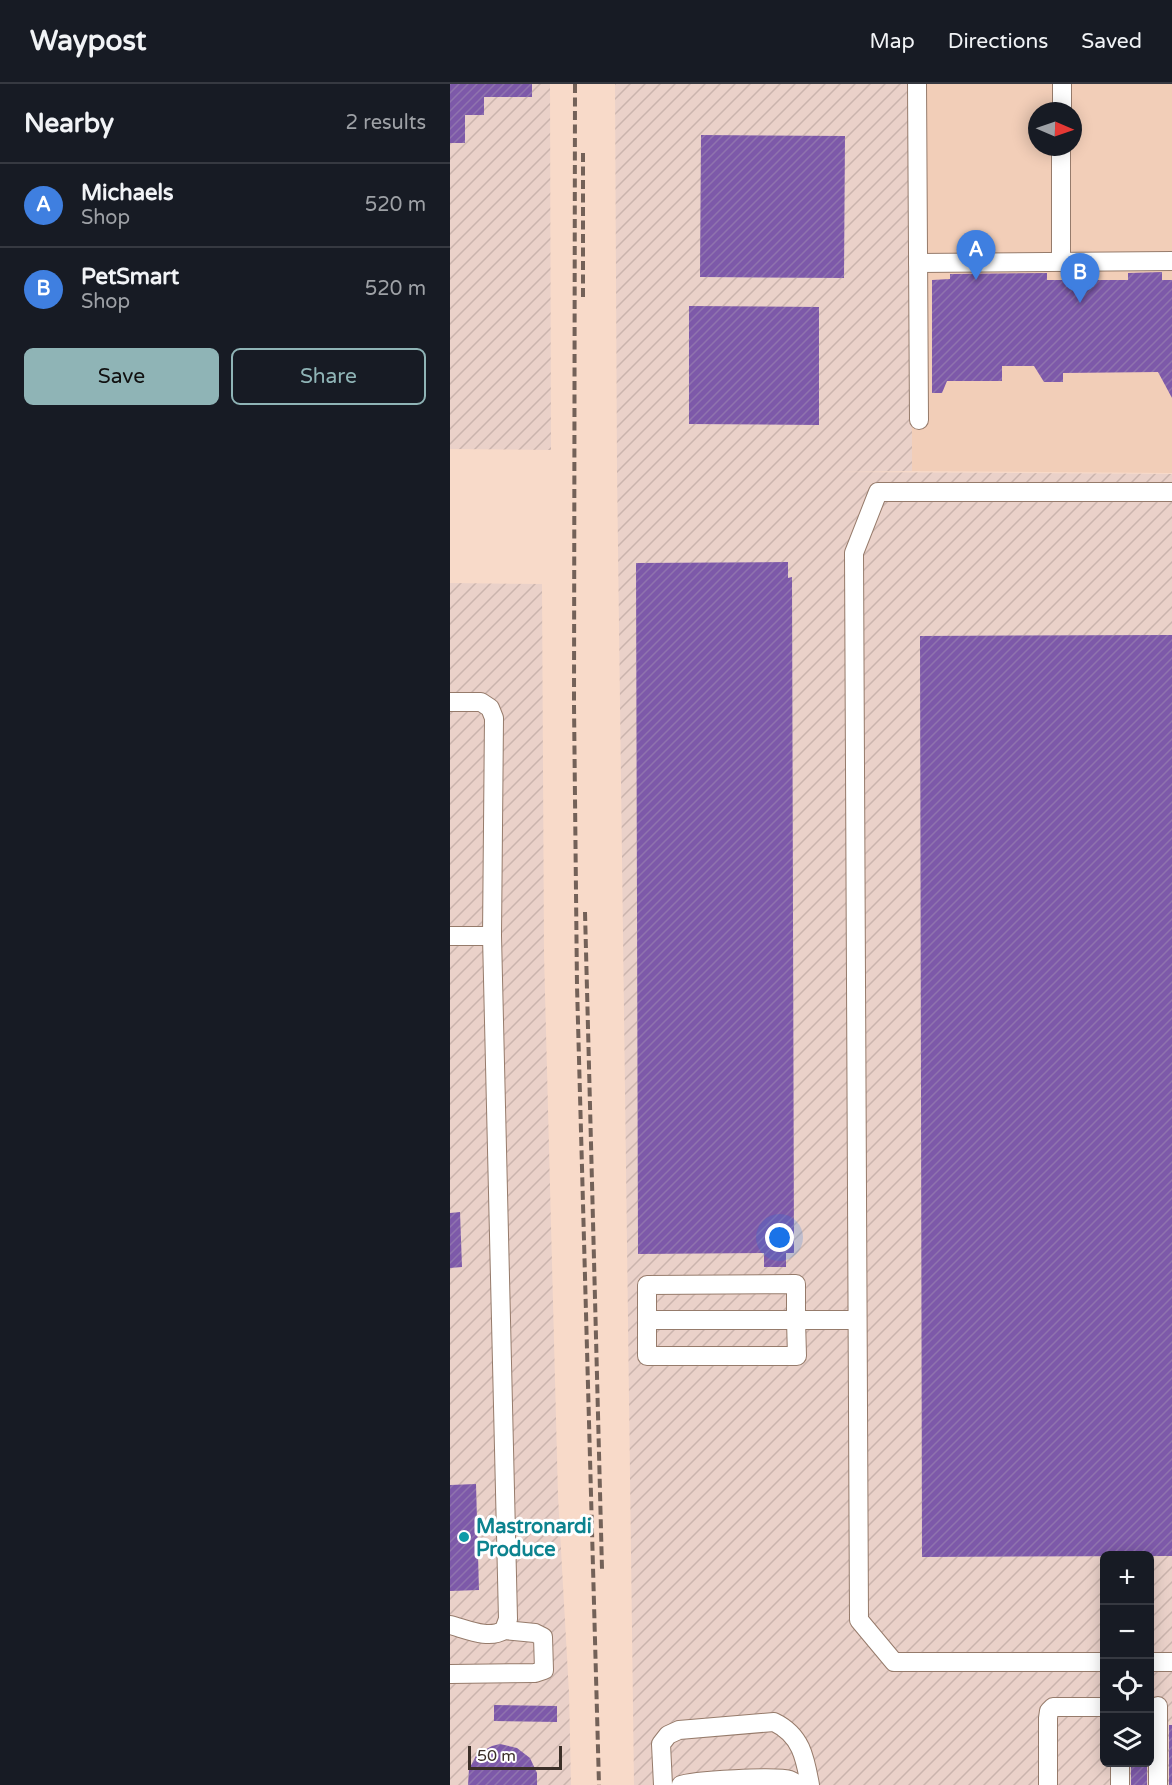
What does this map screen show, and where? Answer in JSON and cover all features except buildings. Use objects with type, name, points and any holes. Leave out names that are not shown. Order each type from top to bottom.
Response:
[{"type":"lane","points":[[917,84],[919,420]]},
{"type":"lane","points":[[1062,84],[1062,102]]},
{"type":"lane","points":[[1061,156],[1061,262]]},
{"type":"lane","points":[[918,263],[1172,261]]},
{"type":"lane","points":[[1100,1662],[894,1662],[859,1620],[854,553],[878,492],[1172,492]]},
{"type":"lane","points":[[450,702],[481,702],[490,708],[494,718],[492,936],[508,1619],[504,1630],[499,1634],[488,1634],[450,1625]]},
{"type":"lane","points":[[450,936],[492,936]]},
{"type":"lane","points":[[796,1284],[796,1320],[796,1356],[647,1356],[647,1285],[796,1284]]},
{"type":"lane","points":[[647,1320],[857,1320]]},
{"type":"lane","points":[[450,1674],[535,1673],[544,1670],[543,1637],[535,1633],[504,1630]]},
{"type":"lane","points":[[1154,1662],[1172,1662]]},
{"type":"lane","points":[[1158,1785],[1160,1706]]},
{"type":"lane","points":[[1048,1785],[1049,1711],[1053,1707],[1100,1707]]},
{"type":"lane","points":[[663,1785],[661,1744],[668,1735],[678,1730],[774,1722],[785,1728],[797,1740],[807,1766],[810,1785]]},
{"type":"lane","points":[[1120,1767],[1120,1785]]},
{"type":"lane","points":[[689,1784],[791,1780],[799,1785]]},
{"type":"shaded area","points":[[450,84],[550,84],[551,450],[450,449]]},
{"type":"shaded area","points":[[615,84],[912,84],[912,471],[835,472],[1172,474],[1172,1785],[634,1785],[617,471]]},
{"type":"shaded area","points":[[912,84],[1172,84],[1172,473],[912,471]]},
{"type":"shaded area","points":[[450,583],[542,584],[544,954],[558,1496],[569,1693],[571,1785],[450,1785]]},
{"type":"railway","points":[[575,84],[574,704],[577,986],[599,1785]]},
{"type":"railway","points":[[583,153],[583,297]]},
{"type":"railway","points":[[585,912],[602,1569]]},
{"type":"place","name":"Michaels","points":[[976,280]]},
{"type":"place","name":"PetSmart","points":[[1080,303]]},
{"type":"place","name":"Mastronardi Produce","points":[[464,1537]]}]
